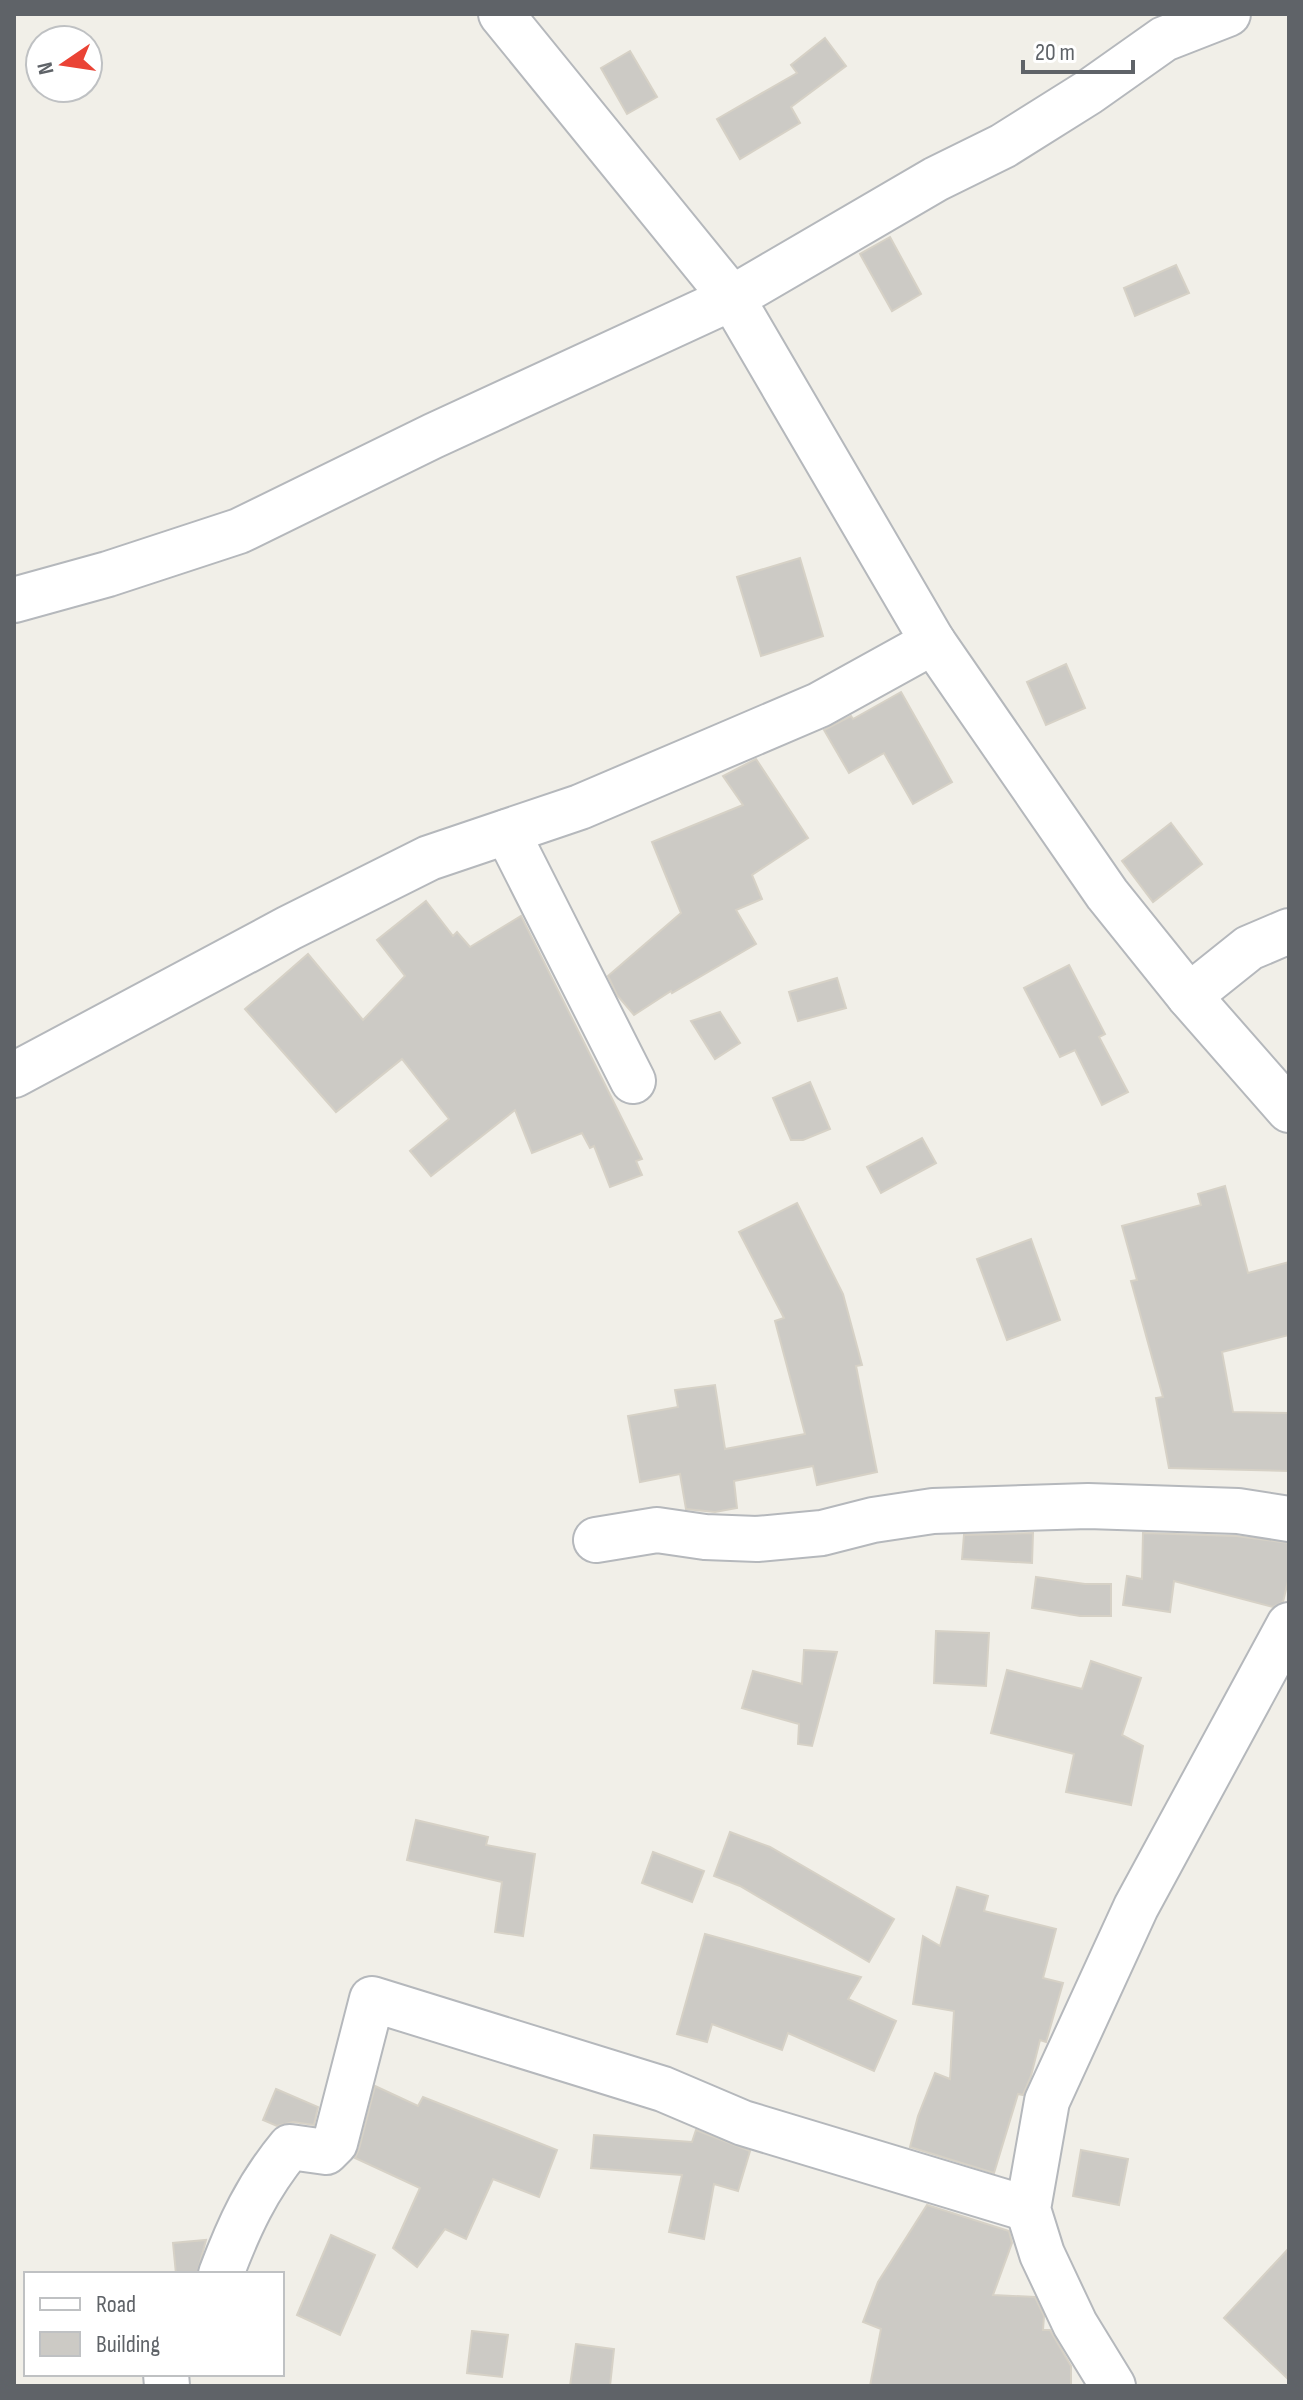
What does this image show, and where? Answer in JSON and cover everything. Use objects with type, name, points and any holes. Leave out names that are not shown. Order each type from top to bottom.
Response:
[{"type":"street","points":[[501,14],[732,298],[933,642],[1107,894],[1189,996],[1289,1110]]},
{"type":"street","points":[[14,600],[108,574],[239,531],[433,436],[732,298],[936,179],[1003,146],[1089,92],[1164,39],[1228,14]]},
{"type":"street","points":[[14,1075],[289,928],[429,858],[580,807],[819,705],[933,642]]},
{"type":"street","points":[[507,832],[633,1081]]},
{"type":"street","points":[[1189,996],[1249,948],[1289,931]]},
{"type":"street","points":[[596,1540],[657,1530],[705,1537],[757,1539],[822,1533],[873,1520],[933,1511],[1088,1506],[1238,1511],[1289,1519]]},
{"type":"street","points":[[1113,2386],[1075,2324],[1042,2254],[1028,2209],[1047,2101],[1136,1907],[1289,1625]]},
{"type":"street","points":[[222,2272],[238,2228],[267,2175],[282,2156],[290,2147],[326,2152],[335,2143],[372,1999],[663,2089],[743,2123],[1028,2209]]},
{"type":"building","points":[[825,38],[846,66],[791,107],[800,123],[740,159],[717,119],[797,73],[791,65]]},
{"type":"building","points":[[630,51],[657,97],[627,114],[601,68]]},
{"type":"building","points":[[890,237],[921,294],[892,311],[860,254]]},
{"type":"building","points":[[1176,265],[1189,293],[1135,316],[1124,288]]},
{"type":"building","points":[[800,558],[823,636],[761,656],[737,577]]},
{"type":"building","points":[[1066,664],[1085,708],[1046,725],[1027,682]]},
{"type":"building","points":[[901,692],[952,782],[913,804],[884,753],[849,773],[824,730],[851,716],[853,719]]},
{"type":"building","points":[[756,759],[808,838],[752,875],[762,899],[736,910],[756,944],[634,1015],[617,995],[608,976],[681,913],[652,842],[743,805],[723,776]]},
{"type":"building","points":[[1171,823],[1202,864],[1153,902],[1122,861]]},
{"type":"building","points":[[426,901],[453,936],[457,932],[470,947],[521,916],[642,1159],[636,1161],[642,1175],[610,1187],[594,1146],[590,1148],[582,1133],[532,1153],[515,1110],[431,1176],[410,1151],[449,1119],[402,1059],[336,1112],[245,1009],[308,954],[363,1020],[405,976],[377,940]]},
{"type":"building","points":[[1069,965],[1105,1034],[1099,1037],[1128,1092],[1102,1105],[1075,1050],[1060,1057],[1024,988]]},
{"type":"building","points":[[837,978],[846,1008],[798,1021],[789,992]]},
{"type":"building","points":[[720,1012],[740,1043],[715,1059],[691,1021]]},
{"type":"building","points":[[810,1082],[830,1129],[803,1140],[791,1140],[773,1098]]},
{"type":"building","points":[[922,1138],[936,1163],[881,1193],[867,1167]]},
{"type":"building","points":[[1225,1186],[1248,1273],[1289,1262],[1289,1335],[1222,1352],[1233,1412],[1289,1413],[1289,1471],[1169,1468],[1156,1398],[1163,1397],[1131,1281],[1137,1280],[1122,1226],[1201,1205],[1198,1194]]},
{"type":"building","points":[[797,1203],[843,1294],[862,1365],[856,1366],[877,1472],[817,1485],[813,1466],[734,1481],[737,1508],[715,1512],[686,1509],[680,1474],[640,1482],[628,1416],[678,1407],[675,1390],[715,1385],[725,1449],[805,1434],[775,1321],[784,1318],[739,1232]]},
{"type":"building","points":[[1031,1239],[1060,1320],[1007,1340],[977,1259]]},
{"type":"building","points":[[1033,1533],[1032,1563],[962,1559],[964,1535]]},
{"type":"building","points":[[1143,1533],[1236,1536],[1289,1543],[1289,1577],[1283,1602],[1273,1607],[1174,1581],[1170,1612],[1123,1605],[1127,1576],[1142,1579]]},
{"type":"building","points":[[1036,1577],[1085,1584],[1111,1584],[1111,1616],[1080,1616],[1032,1608]]},
{"type":"building","points":[[936,1631],[989,1633],[986,1686],[934,1683]]},
{"type":"building","points":[[804,1650],[837,1652],[812,1746],[798,1744],[799,1724],[742,1708],[753,1671],[802,1684]]},
{"type":"building","points":[[1091,1661],[1141,1678],[1122,1735],[1143,1746],[1131,1805],[1066,1792],[1074,1754],[991,1733],[1007,1670],[1082,1689]]},
{"type":"building","points":[[416,1820],[488,1837],[486,1845],[535,1854],[523,1936],[495,1932],[502,1882],[407,1860]]},
{"type":"building","points":[[730,1832],[770,1847],[894,1919],[869,1962],[740,1886],[714,1876]]},
{"type":"building","points":[[653,1852],[704,1871],[692,1902],[642,1883]]},
{"type":"building","points":[[957,1887],[988,1896],[984,1911],[1056,1929],[1043,1978],[1063,1983],[1046,2042],[1040,2040],[1031,2076],[1023,2095],[1018,2094],[994,2173],[910,2147],[935,2073],[950,2079],[954,2011],[913,2004],[923,1936],[940,1946]]},
{"type":"building","points":[[705,1934],[861,1977],[848,1999],[896,2021],[874,2071],[788,2033],[782,2050],[712,2024],[707,2042],[677,2034]]},
{"type":"building","points":[[375,2086],[418,2106],[423,2097],[557,2150],[539,2197],[493,2179],[466,2239],[445,2229],[417,2267],[393,2248],[420,2188],[355,2158]]},
{"type":"building","points":[[276,2089],[318,2107],[314,2125],[293,2122],[277,2126],[263,2120]]},
{"type":"building","points":[[696,2130],[750,2151],[738,2191],[714,2184],[704,2239],[669,2232],[682,2175],[591,2168],[594,2135],[692,2142]]},
{"type":"building","points":[[1081,2150],[1128,2159],[1119,2205],[1073,2196]]},
{"type":"building","points":[[927,2205],[1009,2231],[1012,2243],[993,2295],[1035,2297],[1044,2316],[1043,2330],[1050,2330],[1071,2366],[1071,2386],[870,2386],[881,2329],[863,2322],[878,2282]]},
{"type":"building","points":[[331,2235],[375,2255],[340,2335],[297,2315]]},
{"type":"building","points":[[206,2240],[198,2272],[176,2272],[173,2243]]},
{"type":"building","points":[[1289,2248],[1289,2380],[1224,2318]]},
{"type":"building","points":[[472,2331],[508,2335],[502,2377],[467,2373]]},
{"type":"building","points":[[576,2344],[614,2349],[610,2386],[570,2386]]}]
